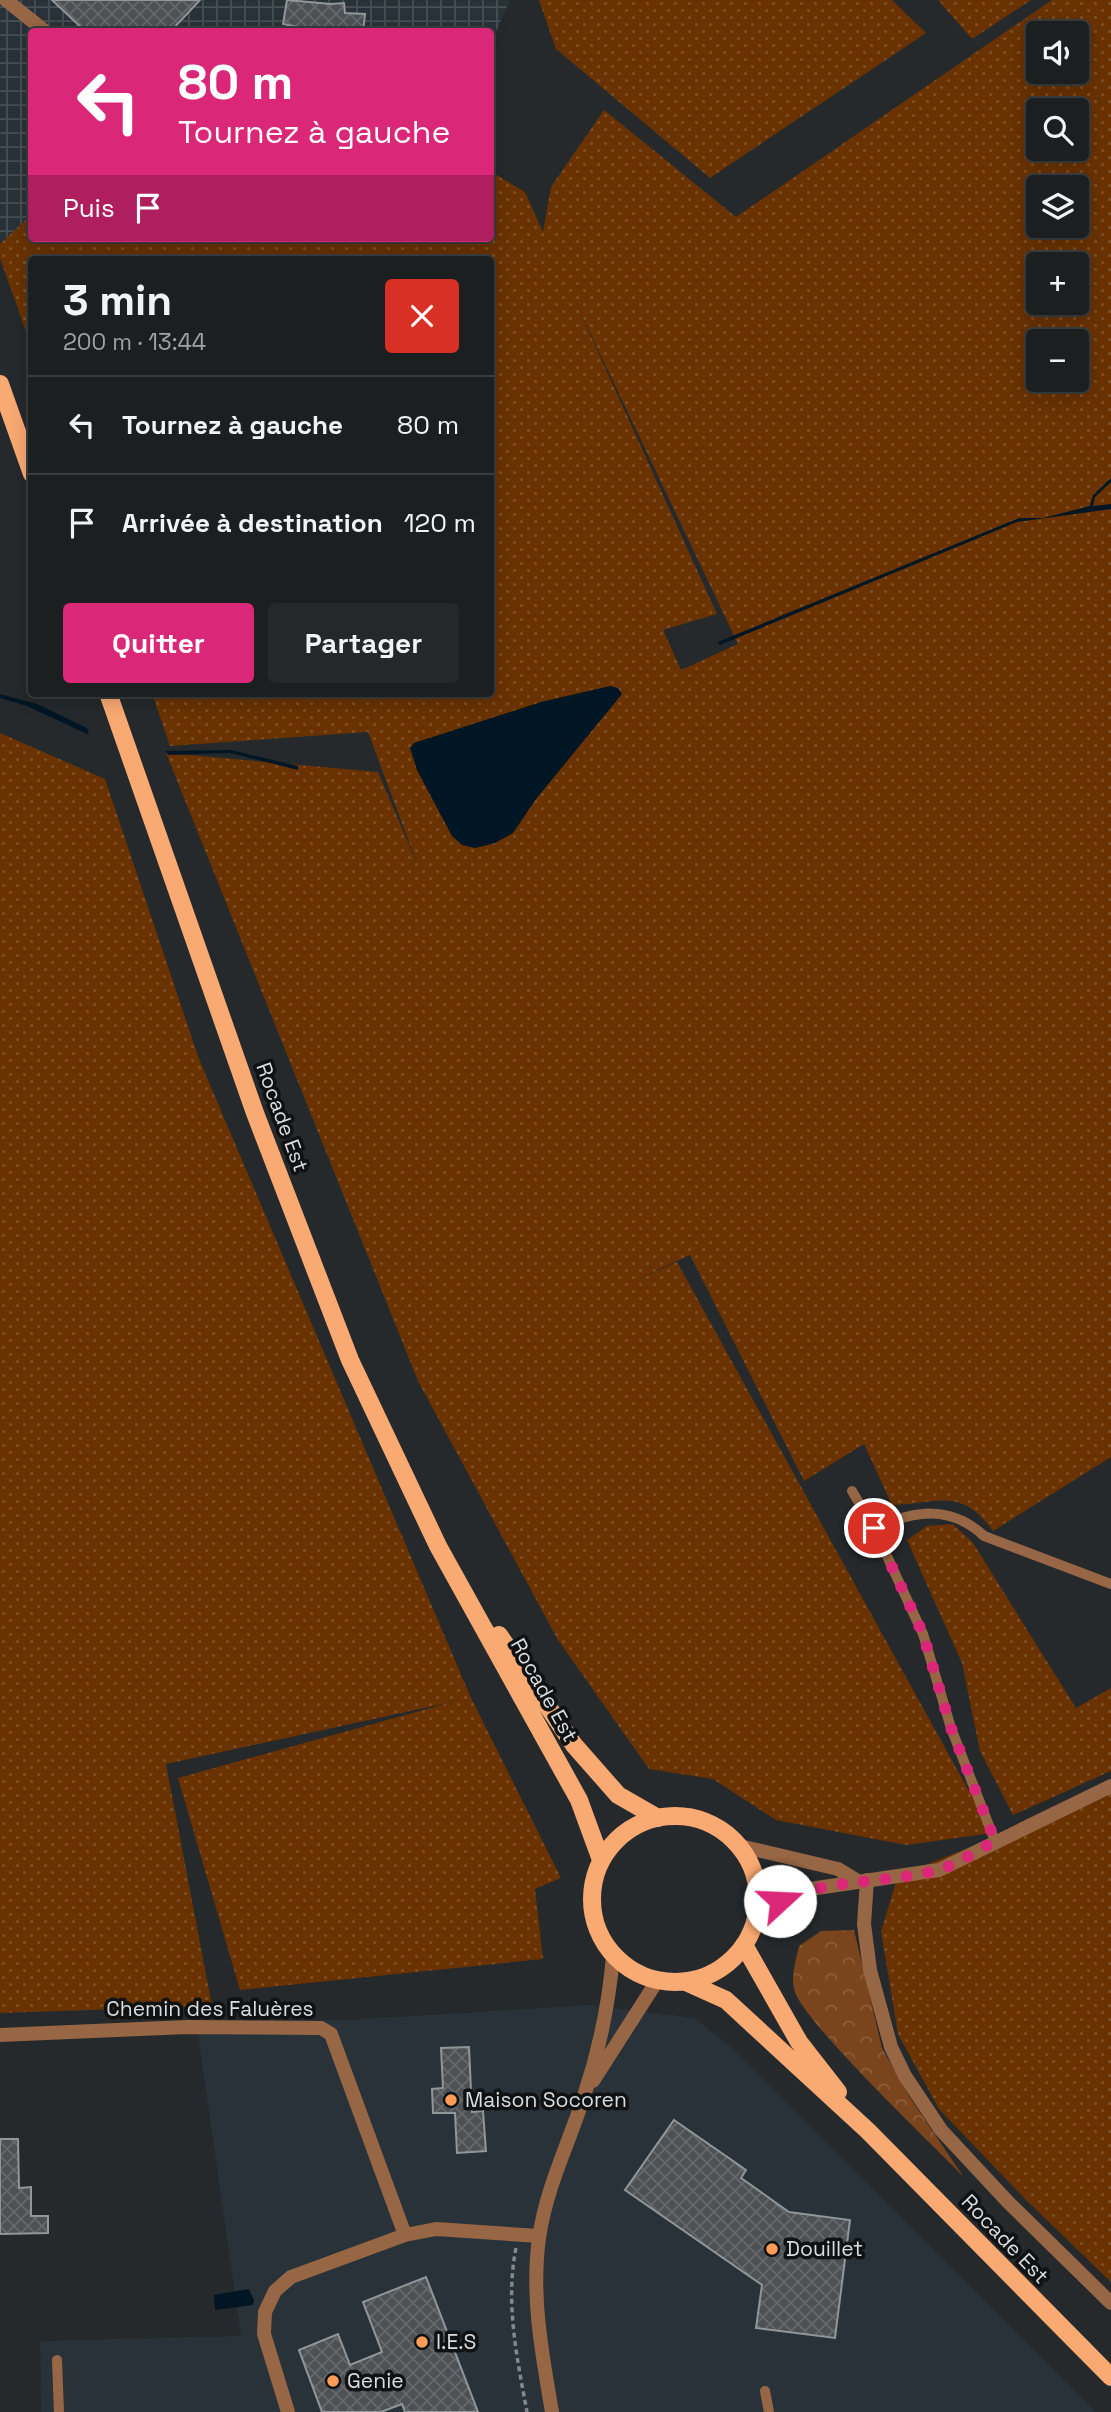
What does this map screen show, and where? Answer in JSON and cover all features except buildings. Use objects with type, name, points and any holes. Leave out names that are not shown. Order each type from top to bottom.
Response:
[{"type":"main road","points":[[0,384],[28,463]]},
{"type":"main road","name":"Rocade Est","points":[[109,697],[255,1113],[350,1360],[438,1546],[579,1800],[601,1860]]},
{"type":"main road","name":"Rocade Est","points":[[438,1546],[574,1745],[618,1795],[658,1818]]},
{"type":"main road","points":[[681,1816],[703,1821],[723,1831],[740,1846],[752,1866],[758,1888],[758,1911],[744,1945],[728,1964],[706,1976],[686,1982],[657,1981],[633,1972],[613,1956],[599,1935],[592,1910],[593,1884],[601,1860],[616,1841],[635,1826],[658,1818],[681,1816]]},
{"type":"main road","name":"Rocade Est","points":[[744,1945],[799,2042],[868,2131]]},
{"type":"main road","name":"Rocade Est","points":[[686,1982],[726,2000],[868,2131],[1111,2377]]},
{"type":"street","points":[[6,0],[41,28]]},
{"type":"street","points":[[758,1911],[803,1890],[939,1870],[1111,1786]]},
{"type":"street","points":[[740,1846],[838,1869],[862,1880]]},
{"type":"street","points":[[862,1880],[870,1970],[891,2047],[905,2076],[941,2130],[1008,2202],[1111,2303]]},
{"type":"street","points":[[552,2412],[538,2328],[536,2272],[539,2236],[555,2174],[585,2094],[610,1993],[613,1956]]},
{"type":"street","points":[[585,2094],[657,1981]]},
{"type":"street","name":"Chemin des Faluères","points":[[0,2035],[187,2027],[321,2028],[331,2034],[405,2235]]},
{"type":"street","points":[[288,2412],[264,2334],[265,2312],[275,2291],[290,2277],[405,2235],[436,2230],[539,2236]]},
{"type":"lane","points":[[852,1491],[874,1528],[923,1634],[951,1728],[995,1841]]},
{"type":"lane","points":[[874,1528],[908,1514],[939,1514],[970,1522],[984,1536],[1111,1584]]},
{"type":"lane","points":[[57,2360],[59,2412]]},
{"type":"lane","points":[[765,2391],[769,2412]]},
{"type":"path","points":[[519,2236],[512,2266],[513,2339],[527,2412]]},
{"type":"shaded area","points":[[0,0],[510,0],[494,36],[494,28],[28,28],[28,218],[0,244]]},
{"type":"shaded area","points":[[539,0],[892,0],[926,33],[710,178],[556,49]]},
{"type":"shaded area","points":[[938,0],[1031,0],[972,39]]},
{"type":"shaded area","points":[[1052,0],[1111,0],[1111,1457],[993,1531],[981,1517],[960,1503],[937,1501],[892,1505],[864,1444],[804,1481],[690,1255],[636,1280],[677,1262],[992,1833],[906,1845],[776,1820],[713,1779],[649,1769],[558,1640],[418,1381],[166,753],[378,772],[418,866],[368,732],[170,746],[153,697],[494,697],[494,256],[28,256],[28,337],[0,258],[0,244],[28,218],[28,242],[494,242],[494,173],[525,192],[543,232],[551,187],[604,110],[736,217]],"holes":[[[574,299],[738,644],[681,670],[663,630],[717,614]]]},
{"type":"shaded area","points":[[0,733],[105,779],[199,1059],[471,1698],[561,1878],[535,1889],[543,1959],[240,1990],[178,1778],[452,1702],[166,1764],[212,2006],[0,2013]]},
{"type":"shaded area","points":[[953,1524],[973,1543],[1076,1708],[1111,1688],[1111,1771],[1013,1815],[980,1751],[962,1663],[907,1540],[927,1526]]},
{"type":"shaded area","points":[[1111,1791],[1111,2282],[1026,2200],[939,2109],[898,2034],[881,1931],[898,1876]]},
{"type":"shaded area","points":[[590,2005],[694,2018],[734,2049],[1096,2412],[41,2412],[40,2341],[241,2336],[196,2021],[346,2020]]},
{"type":"green space","points":[[854,1930],[882,2048],[909,2096],[963,2176],[842,2053],[802,2004],[794,1989],[793,1973],[799,1946],[821,1931]]},
{"type":"water","points":[[1111,478],[1111,482],[1095,497],[1093,506],[1111,504],[1111,509],[1017,522],[720,645],[718,642],[1019,518],[1043,518],[1090,506],[1093,495]]},
{"type":"water","points":[[610,686],[618,688],[622,694],[536,799],[513,833],[495,843],[475,848],[462,845],[452,836],[417,770],[410,748],[414,743],[541,702]]},
{"type":"water","points":[[0,694],[37,704],[87,728],[89,735],[27,706],[0,698]]},
{"type":"water","points":[[231,750],[298,766],[298,770],[230,753],[168,755],[166,751]]},
{"type":"water","points":[[249,2289],[254,2300],[253,2305],[215,2310],[214,2295]]},
{"type":"place","name":"Maison Socoren","points":[[451,2100]]},
{"type":"place","name":"Douillet","points":[[772,2249]]},
{"type":"place","name":"I.E.S","points":[[422,2342]]},
{"type":"place","name":"Genie","points":[[333,2381]]},
{"type":"route","points":[[780,1901],[803,1890],[839,1886],[856,1880],[939,1870],[995,1841],[951,1728],[923,1634],[874,1528]]}]
